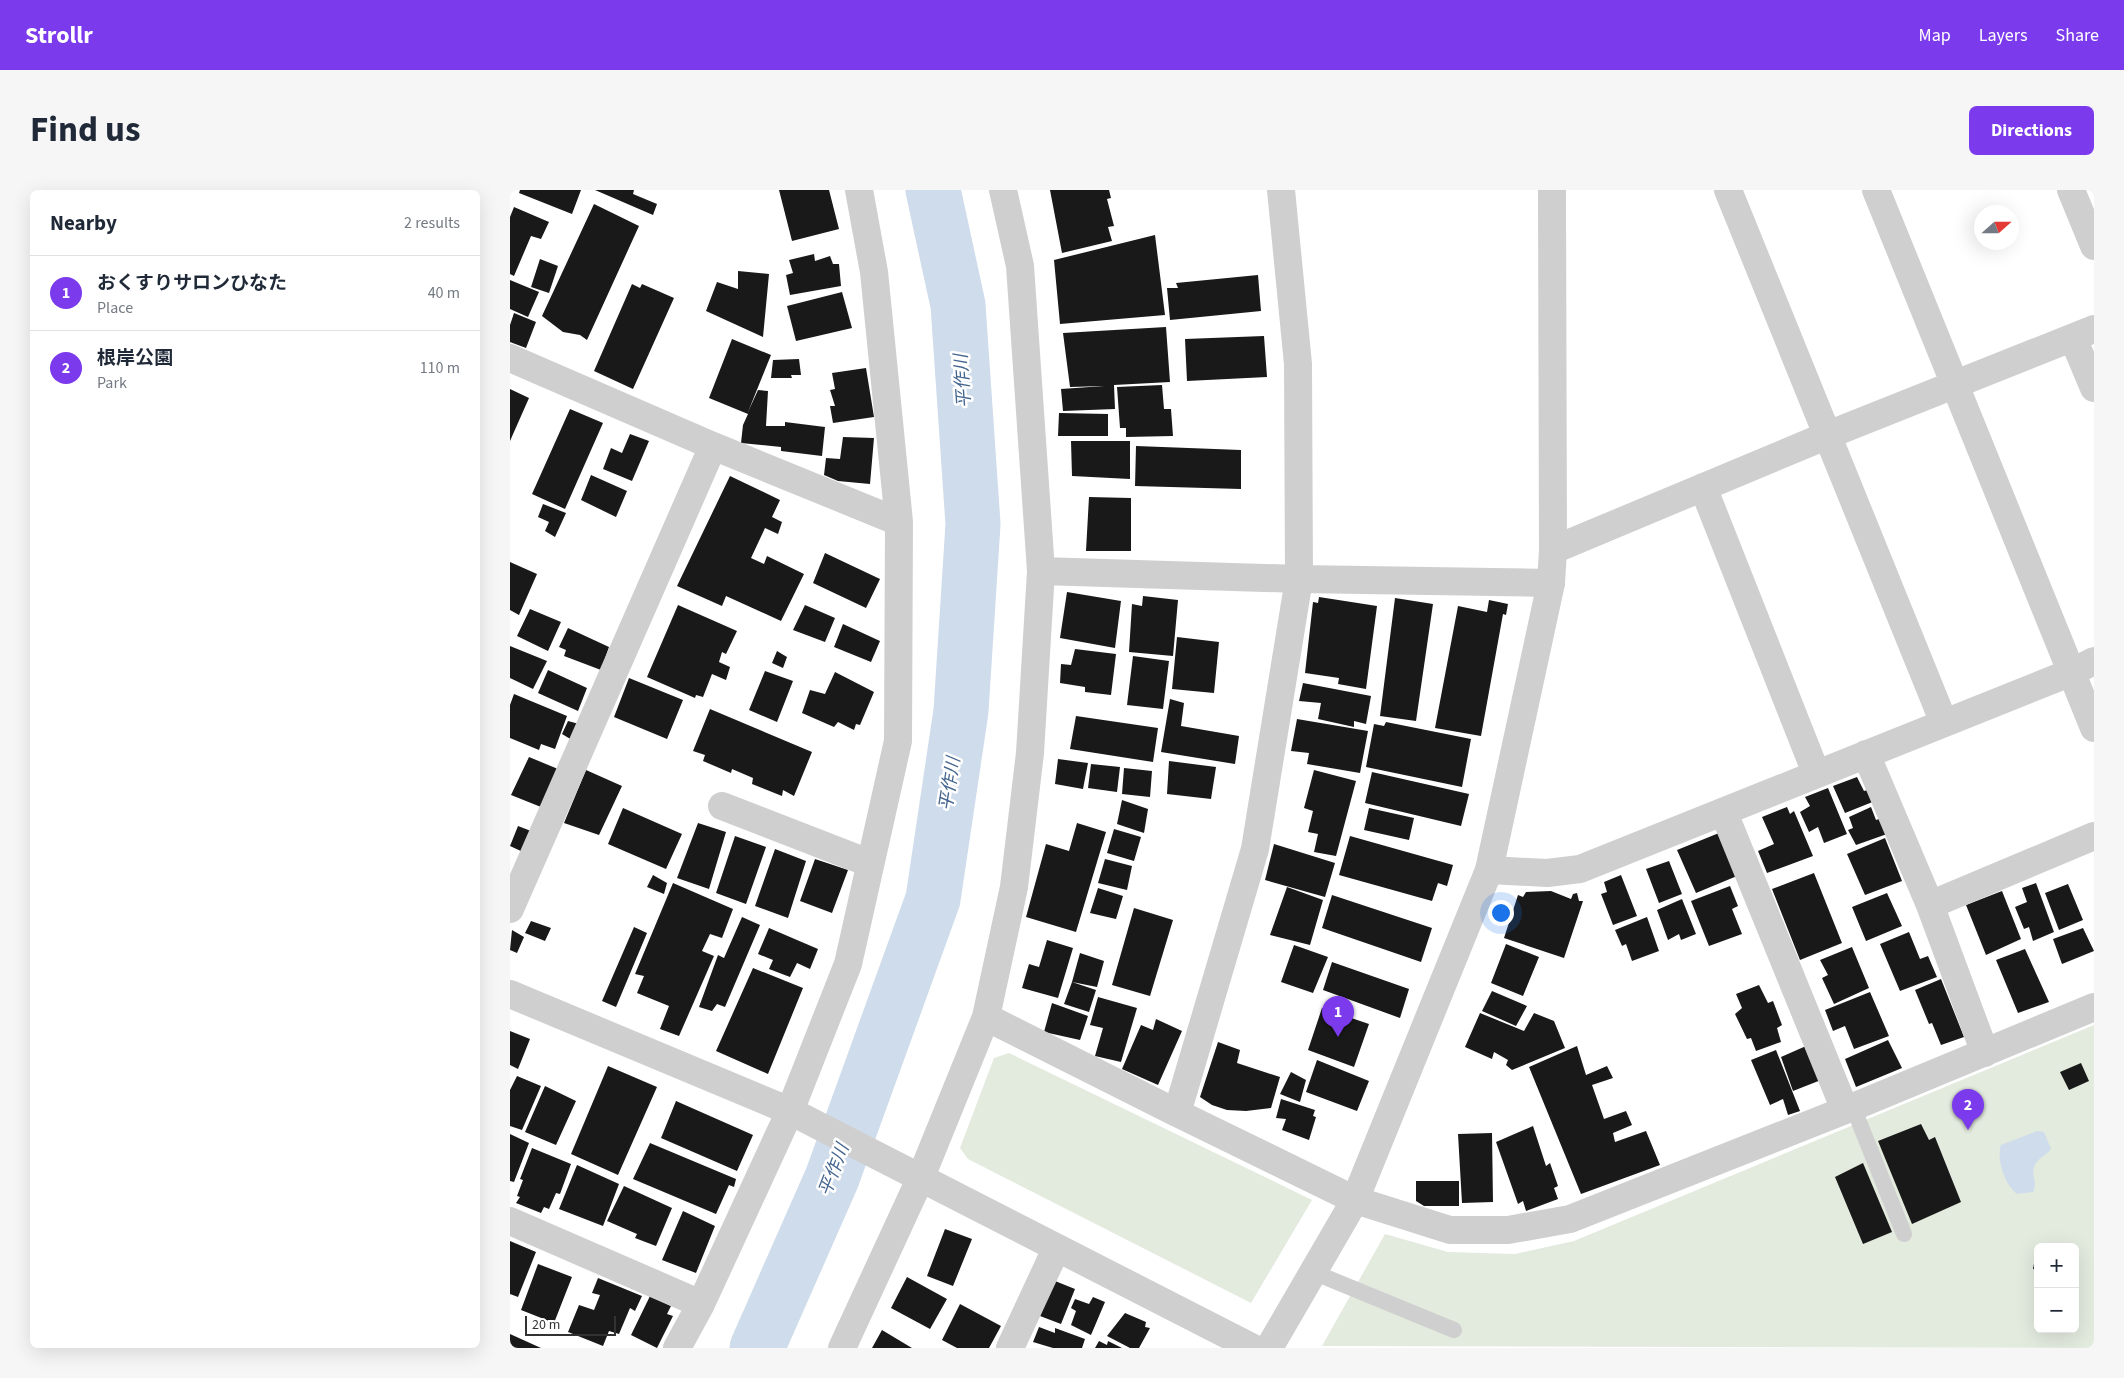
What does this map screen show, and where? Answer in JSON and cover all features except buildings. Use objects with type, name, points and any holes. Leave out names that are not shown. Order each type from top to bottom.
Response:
[{"type":"street","points":[[677,1348],[701,1304],[795,1113],[848,964],[869,863],[898,742],[899,522],[874,272],[859,190]]},
{"type":"street","points":[[842,1348],[913,1172],[986,1017],[1014,887],[1030,753],[1041,571],[1020,266],[1003,190]]},
{"type":"street","points":[[1177,1113],[1255,849],[1300,579],[1298,364],[1281,190]]},
{"type":"street","points":[[1269,1348],[1355,1200],[1489,870],[1551,583],[1554,550],[1552,190]]},
{"type":"street","points":[[1728,190],[1944,722]]},
{"type":"street","points":[[1876,190],[1955,385],[2083,666],[2094,728]]},
{"type":"street","points":[[2071,190],[2094,246]]},
{"type":"street","points":[[1554,550],[1828,435],[2083,333],[2094,388]]},
{"type":"street","points":[[510,358],[713,446],[899,522]]},
{"type":"street","points":[[510,909],[713,446]]},
{"type":"street","points":[[1702,487],[1816,773]]},
{"type":"street","points":[[1041,571],[1300,579],[1551,583]]},
{"type":"street","points":[[1489,870],[1547,872],[1580,869],[1724,813],[1816,773],[2083,666]]},
{"type":"street","points":[[1866,754],[1930,905],[1985,1053]]},
{"type":"street","points":[[722,806],[869,863]]},
{"type":"street","points":[[1724,813],[1849,1109]]},
{"type":"street","points":[[1930,905],[2094,836]]},
{"type":"street","points":[[510,994],[795,1113],[913,1172],[1056,1249],[1253,1348]]},
{"type":"street","points":[[986,1017],[1355,1200],[1450,1230],[1508,1230],[1570,1219],[1849,1109],[2094,1007]]},
{"type":"street","points":[[510,1221],[701,1304]]},
{"type":"street","points":[[1010,1348],[1056,1249]]},
{"type":"lane","points":[[1849,1109],[1904,1234]]},
{"type":"lane","points":[[1312,1272],[1454,1330]]},
{"type":"shaded area","points":[[2094,1025],[2094,1348],[1322,1346],[1385,1234],[1448,1252],[1515,1254],[1574,1241]]},
{"type":"shaded area","points":[[1009,1053],[1312,1200],[1251,1303],[968,1159],[960,1148],[994,1058]]},
{"type":"water","points":[[2037,1131],[2044,1132],[2051,1149],[2035,1164],[2033,1170],[2035,1184],[2033,1192],[2017,1194],[2005,1178],[2000,1157],[2001,1145]]},
{"type":"waterway","name":"平作川","points":[[757,1348],[832,1178],[933,899],[961,711],[973,524],[958,305],[933,190]]},
{"type":"place","name":"おくすりサロンひなた","points":[[1338,1037]]},
{"type":"place","name":"根岸公園","points":[[1968,1130]]}]
